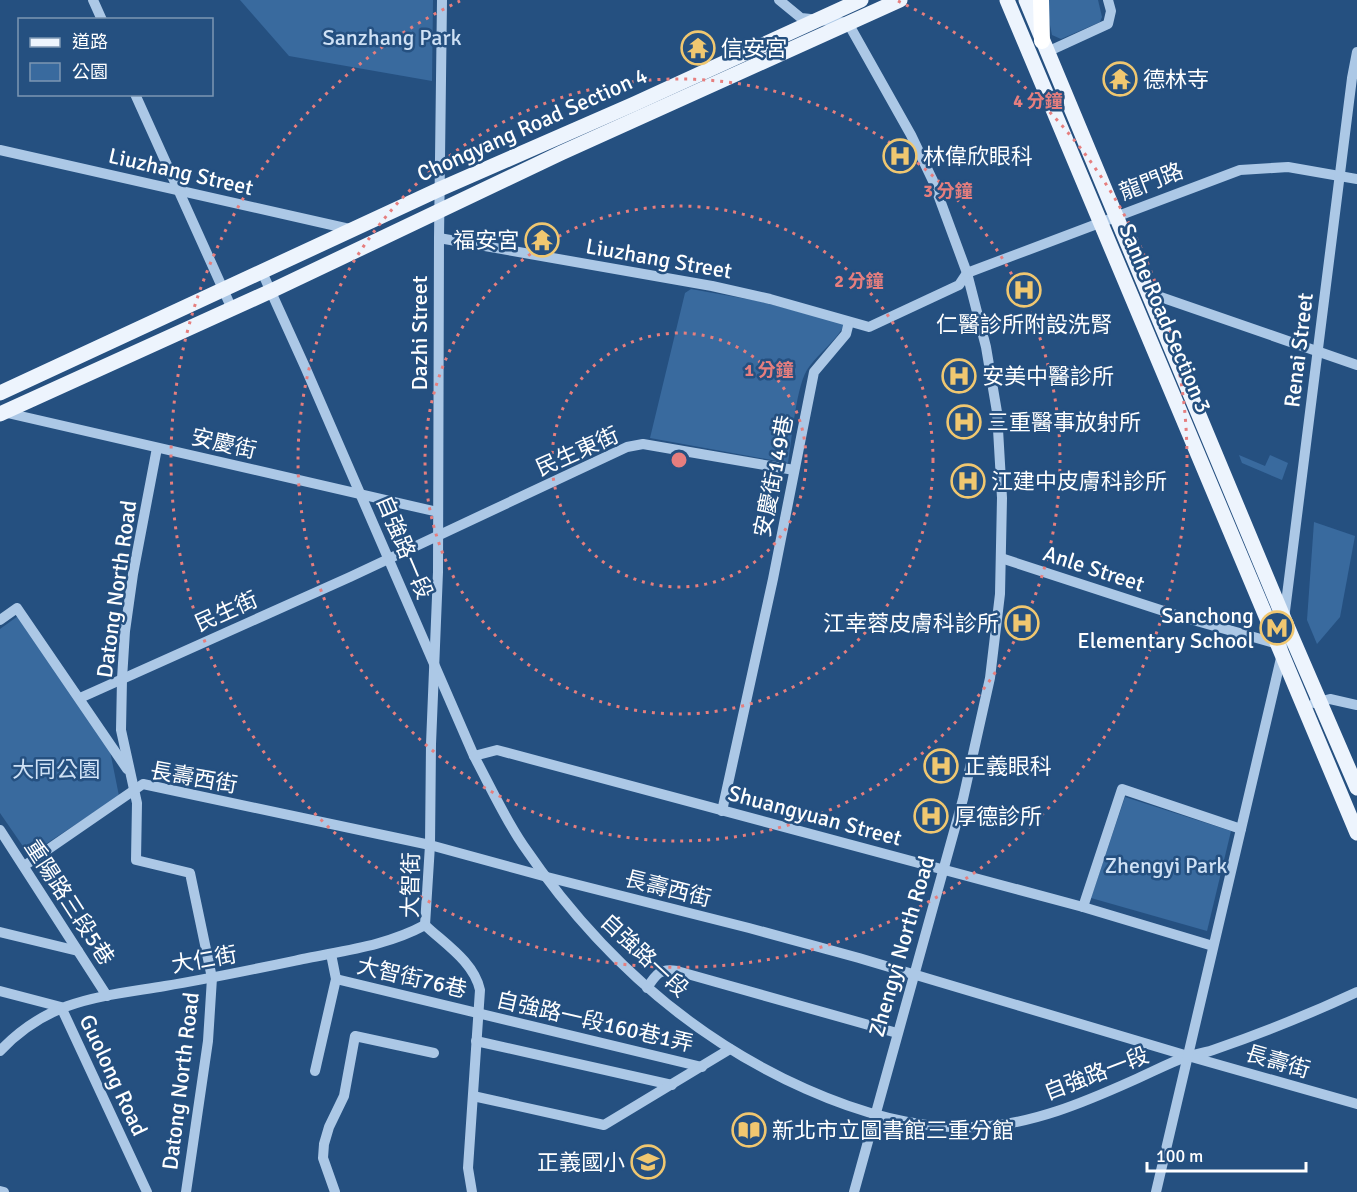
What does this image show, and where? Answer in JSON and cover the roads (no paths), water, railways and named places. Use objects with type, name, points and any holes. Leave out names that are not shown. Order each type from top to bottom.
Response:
[{"type":"highway","points":[[1041,0],[1045,46]]},
{"type":"main road","name":"Chongyang Road Section 4","points":[[0,393],[440,189],[634,104],[861,0]]},
{"type":"main road","name":"Chongyang Road Section 4","points":[[1,413],[232,309],[439,210],[900,0]]},
{"type":"main road","name":"Sanhe Road Section 3","points":[[1007,0],[1109,219],[1149,293],[1284,619],[1357,788]]},
{"type":"main road","name":"Sanhe Road Section 3","points":[[1026,0],[1109,219],[1280,649],[1357,833]]},
{"type":"street","points":[[93,0],[101,18]]},
{"type":"street","name":"Dazhi Street","points":[[435,666],[442,0]]},
{"type":"street","points":[[779,0],[801,18],[848,23]]},
{"type":"street","points":[[1045,46],[1108,24],[1111,11],[1108,0]]},
{"type":"street","name":"Zhengyi North Road","points":[[848,23],[911,135],[933,181],[967,273],[986,347],[997,412],[1002,498],[1000,594],[990,678],[963,799],[854,1192]]},
{"type":"street","name":"Renai Street","points":[[1156,1192],[1241,829],[1280,649],[1357,52]]},
{"type":"street","points":[[136,96],[232,309]]},
{"type":"street","name":"Liuzhang Street","points":[[0,150],[354,230]]},
{"type":"street","name":"龍門路","points":[[869,327],[959,285],[967,273],[1240,170],[1288,166],[1357,179]]},
{"type":"street","name":"Liuzhang Street","points":[[439,238],[712,286],[770,299],[869,327]]},
{"type":"street","name":"自強路一段","points":[[262,272],[474,756],[499,805],[547,877],[601,943],[647,988],[690,1023],[730,1050],[788,1081],[875,1115],[904,1123],[940,1127],[996,1125],[1031,1118],[1096,1097],[1188,1056],[1211,1051],[1302,1017],[1357,992]]},
{"type":"street","points":[[1149,293],[1357,365]]},
{"type":"street","name":"安慶街149巷","points":[[722,811],[773,579],[814,372],[846,334],[849,322]]},
{"type":"street","name":"安慶街","points":[[1,413],[438,512]]},
{"type":"street","name":"民生東街","points":[[388,558],[627,447],[643,444],[794,470]]},
{"type":"street","name":"Datong North Road","points":[[157,447],[133,574],[125,631],[121,730],[137,803],[135,860],[190,873],[212,978],[208,1041],[186,1192]]},
{"type":"street","name":"民生街","points":[[80,698],[388,558]]},
{"type":"street","name":"Anle Street","points":[[1001,558],[1280,649]]},
{"type":"street","points":[[0,620],[17,608],[131,774]]},
{"type":"street","name":"大智街","points":[[435,666],[431,744],[430,845],[425,926],[463,960],[475,975],[480,990],[468,1168],[472,1192]]},
{"type":"street","points":[[1305,706],[1330,699],[1357,705]]},
{"type":"street","name":"Shuangyuan Street","points":[[474,756],[497,750],[1083,907],[1213,946]]},
{"type":"street","name":"長壽西街","points":[[134,790],[143,784],[430,845],[749,928],[1188,1056]]},
{"type":"street","points":[[1083,907],[1122,789],[1241,829]]},
{"type":"street","points":[[24,866],[134,790]]},
{"type":"street","name":"重陽路三段5巷","points":[[0,830],[107,996]]},
{"type":"street","name":"大仁街","points":[[1,1047],[31,1022],[61,1006],[390,942],[425,926]]},
{"type":"street","points":[[0,932],[78,951]]},
{"type":"street","points":[[315,1071],[336,980],[331,954]]},
{"type":"street","points":[[647,988],[660,971],[667,969],[897,1033]]},
{"type":"street","name":"大智街76巷","points":[[336,980],[478,1013]]},
{"type":"street","points":[[0,991],[61,1006]]},
{"type":"street","name":"Guolong Road","points":[[61,1006],[147,1192]]},
{"type":"street","name":"自強路一段160巷1弄","points":[[478,1013],[702,1066]]},
{"type":"street","points":[[335,1192],[323,1158],[324,1144],[328,1127],[344,1096],[356,1036],[434,1053]]},
{"type":"street","points":[[476,1041],[672,1085]]},
{"type":"street","points":[[473,1095],[604,1125],[730,1050]]},
{"type":"street","name":"長壽街","points":[[1188,1056],[1357,1104]]},
{"type":"place","name":"信安宮","points":[[698,48]]},
{"type":"place","name":"德林寺","points":[[1120,79]]},
{"type":"place","name":"林偉欣眼科","points":[[900,156]]},
{"type":"place","name":"福安宮","points":[[542,240]]},
{"type":"place","name":"仁醫診所附設洗腎","points":[[1024,290]]},
{"type":"place","name":"安美中醫診所","points":[[959,376]]},
{"type":"place","name":"三重醫事放射所","points":[[964,422]]},
{"type":"place","name":"江建中皮膚科診所","points":[[968,481]]},
{"type":"place","name":"江幸蓉皮膚科診所","points":[[1022,623]]},
{"type":"place","name":"Sanchong Elementary School","points":[[1277,628]]},
{"type":"place","name":"正義眼科","points":[[941,766]]},
{"type":"place","name":"厚德診所","points":[[931,816]]},
{"type":"place","name":"新北市立圖書館三重分館","points":[[749,1130]]},
{"type":"place","name":"正義國小","points":[[648,1162]]},
{"type":"park label","name":"Sanzhang Park","points":[[392,37]]},
{"type":"park label","name":"大同公園","points":[[56,769]]},
{"type":"park label","name":"Zhengyi Park","points":[[1166,865]]}]
